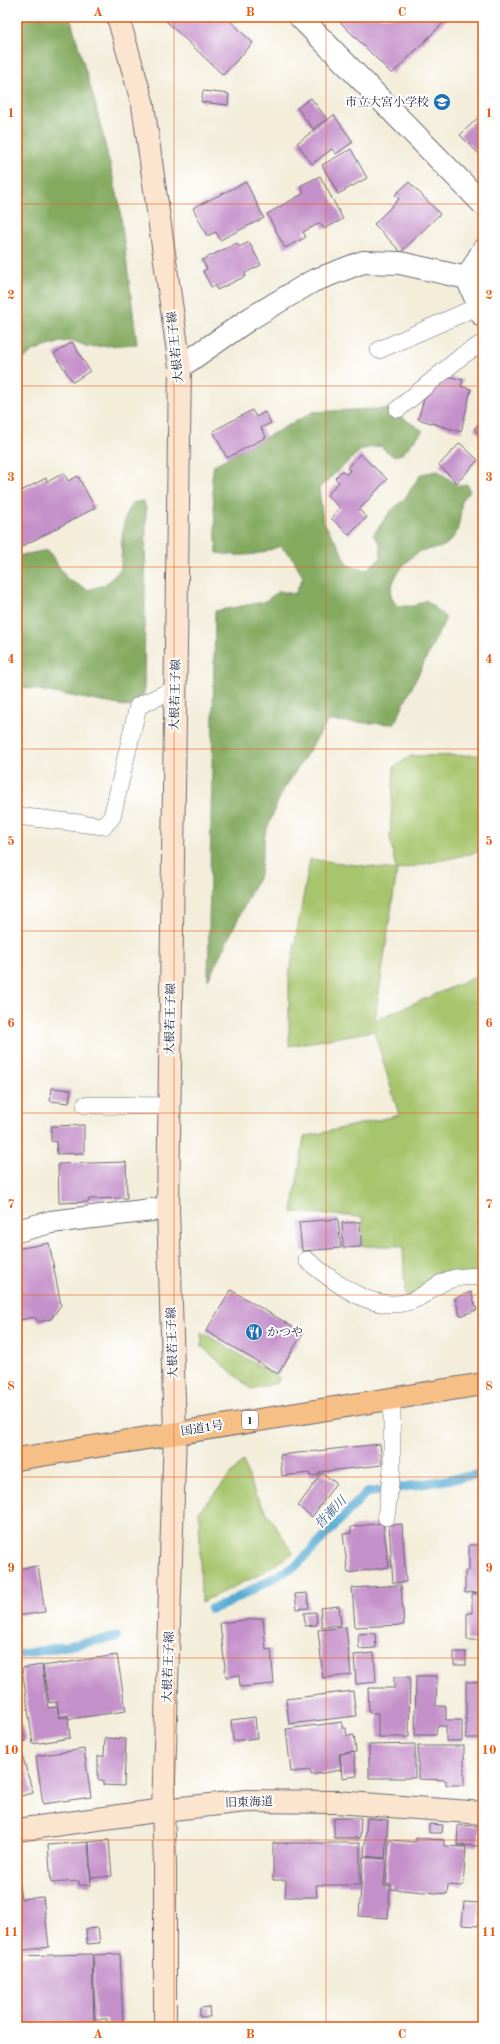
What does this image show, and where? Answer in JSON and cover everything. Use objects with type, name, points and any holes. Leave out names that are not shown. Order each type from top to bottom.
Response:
[{"type":"highway","name":"国道1号","points":[[17,1459],[175,1432],[483,1384]]},
{"type":"street","name":"大根若王子線","points":[[118,17],[143,105],[180,367],[168,1208],[175,1432],[163,1810],[165,1864],[164,2027]]},
{"type":"street","points":[[300,17],[483,204]]},
{"type":"street","points":[[467,278],[483,250]]},
{"type":"street","points":[[180,367],[251,318],[313,281],[363,262],[400,263],[467,278]]},
{"type":"street","points":[[467,278],[481,311]]},
{"type":"street","points":[[17,1232],[51,1222],[168,1208]]},
{"type":"street","name":"旧東海道","points":[[17,1830],[163,1810],[247,1801],[336,1802],[483,1813]]},
{"type":"lane","points":[[379,350],[481,311]]},
{"type":"lane","points":[[398,409],[463,355],[483,343]]},
{"type":"lane","points":[[17,816],[104,826],[112,817],[138,706],[175,689]]},
{"type":"lane","points":[[85,1105],[169,1106]]},
{"type":"lane","points":[[306,1260],[332,1281],[358,1296],[381,1302],[402,1303],[417,1298],[445,1281],[466,1276],[483,1277]]},
{"type":"lane","points":[[387,1510],[392,1468],[392,1398]]},
{"type":"green space","points":[[17,17],[70,17],[95,103],[119,202],[137,344],[88,347],[74,341],[61,342],[33,351],[17,365]]},
{"type":"green space","points":[[389,409],[423,431],[402,454],[393,456],[380,446],[362,449],[319,488],[323,521],[338,545],[347,565],[366,570],[381,558],[380,543],[373,535],[390,512],[405,498],[421,474],[438,471],[458,486],[467,484],[470,492],[462,499],[458,528],[453,538],[443,546],[424,550],[412,557],[401,568],[393,582],[391,589],[391,596],[397,606],[414,606],[426,600],[446,618],[394,724],[328,721],[281,794],[265,834],[260,874],[208,980],[215,611],[264,602],[279,591],[295,594],[303,577],[294,560],[280,546],[264,552],[249,555],[217,553],[212,478],[214,465],[313,412]]},
{"type":"green space","points":[[143,501],[146,508],[144,694],[130,707],[17,686],[17,556],[48,550],[67,579],[88,590],[106,584],[121,569],[122,535],[128,510],[132,503]]},
{"type":"green space","points":[[483,755],[483,851],[397,870],[375,1020],[483,974],[483,1271],[405,1297],[403,1246],[362,1246],[363,1217],[292,1212],[304,1137],[399,1115],[374,1031],[289,1046],[289,976],[310,859],[396,870],[390,837],[394,767],[411,756]]},
{"type":"green space","points":[[201,1332],[280,1378],[277,1383],[251,1389],[202,1347]]},
{"type":"green space","points":[[243,1461],[255,1494],[293,1553],[257,1576],[201,1602],[199,1511]]},
{"type":"building","points":[[170,17],[226,17],[253,43],[223,75],[166,21]]},
{"type":"building","points":[[335,17],[449,17],[392,74]]},
{"type":"building","points":[[203,91],[229,94],[228,105],[201,102]]},
{"type":"building","points":[[311,98],[327,119],[313,129],[297,108]]},
{"type":"building","points":[[483,113],[483,158],[460,135]]},
{"type":"building","points":[[334,115],[353,142],[336,154],[332,149],[312,164],[297,143]]},
{"type":"building","points":[[351,149],[367,178],[338,194],[322,165]]},
{"type":"building","points":[[320,176],[343,219],[324,229],[320,223],[303,232],[306,237],[285,248],[267,214],[304,193],[300,186]]},
{"type":"building","points":[[246,182],[264,218],[220,240],[216,232],[207,236],[193,208]]},
{"type":"building","points":[[409,182],[440,214],[401,252],[374,224],[399,199],[395,195]]},
{"type":"building","points":[[249,242],[261,265],[245,273],[246,276],[217,290],[215,285],[211,287],[203,271],[207,269],[202,260],[237,243],[239,247]]},
{"type":"building","points":[[72,342],[90,371],[73,382],[54,354]]},
{"type":"building","points":[[447,376],[463,380],[461,386],[471,389],[461,432],[418,419],[424,399],[445,381]]},
{"type":"building","points":[[252,410],[256,417],[265,412],[271,423],[261,428],[266,437],[227,458],[213,431]]},
{"type":"building","points":[[483,419],[483,438],[474,429]]},
{"type":"building","points":[[460,443],[478,460],[457,483],[439,465]]},
{"type":"building","points":[[360,454],[387,479],[359,510],[367,517],[349,535],[331,518],[340,508],[327,495],[339,482],[335,478],[342,471],[346,475],[350,470],[347,468]]},
{"type":"building","points":[[64,473],[68,481],[78,476],[95,508],[21,547],[17,539],[17,493],[46,478],[47,482]]},
{"type":"building","points":[[52,1088],[71,1090],[69,1103],[50,1101]]},
{"type":"building","points":[[84,1125],[84,1153],[57,1154],[56,1142],[51,1141],[51,1126]]},
{"type":"building","points":[[126,1162],[127,1198],[89,1199],[89,1202],[59,1203],[58,1164]]},
{"type":"building","points":[[338,1219],[341,1248],[302,1251],[299,1222]]},
{"type":"building","points":[[360,1222],[361,1247],[343,1248],[342,1223]]},
{"type":"building","points":[[49,1243],[61,1305],[51,1319],[39,1322],[34,1317],[17,1321],[17,1249]]},
{"type":"building","name":"かつや","points":[[231,1290],[303,1333],[278,1374],[206,1331]]},
{"type":"building","points":[[471,1292],[477,1310],[460,1316],[455,1298]]},
{"type":"building","points":[[380,1444],[382,1465],[319,1472],[319,1475],[310,1476],[309,1473],[282,1476],[280,1455]]},
{"type":"building","points":[[322,1473],[336,1483],[312,1517],[298,1506]]},
{"type":"building","points":[[383,1523],[389,1567],[348,1573],[343,1534],[351,1533],[351,1527]]},
{"type":"building","points":[[402,1524],[406,1582],[393,1583],[389,1525]]},
{"type":"building","points":[[469,1545],[483,1545],[483,1592],[465,1593],[465,1571],[469,1571]]},
{"type":"building","points":[[38,1566],[45,1612],[17,1616],[17,1569]]},
{"type":"building","points":[[401,1585],[404,1625],[355,1627],[352,1588]]},
{"type":"building","points":[[307,1593],[309,1608],[297,1609],[295,1594]]},
{"type":"building","points":[[472,1594],[483,1594],[483,1640],[467,1640],[467,1613],[472,1613]]},
{"type":"building","points":[[339,1606],[341,1625],[322,1627],[320,1608]]},
{"type":"building","points":[[316,1612],[317,1625],[305,1626],[304,1613]]},
{"type":"building","points":[[263,1618],[266,1650],[271,1649],[274,1684],[240,1687],[239,1675],[226,1677],[220,1623]]},
{"type":"building","points":[[346,1627],[351,1675],[323,1678],[318,1630]]},
{"type":"building","points":[[375,1633],[376,1648],[359,1649],[358,1634]]},
{"type":"building","points":[[454,1652],[466,1652],[466,1665],[454,1665]]},
{"type":"building","points":[[374,1653],[376,1682],[356,1684],[354,1655]]},
{"type":"building","points":[[117,1655],[126,1711],[69,1719],[68,1715],[59,1717],[57,1702],[49,1703],[43,1666]]},
{"type":"building","points":[[42,1665],[48,1708],[57,1707],[59,1718],[68,1717],[70,1738],[33,1744],[22,1668]]},
{"type":"building","points":[[416,1676],[437,1676],[436,1706],[446,1706],[446,1720],[462,1720],[462,1741],[446,1741],[446,1726],[437,1726],[436,1735],[415,1735]]},
{"type":"building","points":[[394,1677],[410,1677],[409,1737],[378,1737],[378,1713],[369,1713],[368,1688],[394,1688]]},
{"type":"building","points":[[466,1682],[483,1682],[483,1738],[466,1738]]},
{"type":"building","points":[[353,1691],[356,1716],[289,1724],[286,1699]]},
{"type":"building","points":[[17,1709],[26,1741],[17,1744]]},
{"type":"building","points":[[255,1717],[257,1738],[233,1741],[231,1720]]},
{"type":"building","points":[[342,1722],[342,1728],[346,1728],[347,1736],[354,1735],[356,1752],[339,1754],[341,1770],[311,1775],[310,1770],[291,1772],[286,1729]]},
{"type":"building","points":[[105,1738],[126,1739],[124,1786],[103,1785],[103,1780],[98,1780],[98,1756],[104,1756]]},
{"type":"building","points":[[415,1744],[415,1778],[369,1778],[369,1745]]},
{"type":"building","points":[[418,1746],[464,1746],[464,1785],[446,1785],[446,1780],[418,1779]]},
{"type":"building","points":[[84,1749],[91,1797],[43,1804],[36,1756]]},
{"type":"building","points":[[21,1751],[33,1793],[17,1797],[17,1752]]},
{"type":"building","points":[[354,1752],[357,1776],[342,1778],[340,1754]]},
{"type":"building","points":[[334,1818],[361,1818],[360,1838],[334,1838]]},
{"type":"building","points":[[367,1818],[388,1820],[385,1858],[364,1856]]},
{"type":"building","points":[[429,1824],[443,1825],[442,1833],[429,1833]]},
{"type":"building","points":[[458,1825],[480,1826],[478,1846],[457,1845]]},
{"type":"building","points":[[416,1838],[444,1840],[444,1846],[466,1847],[463,1886],[448,1885],[447,1894],[391,1889],[392,1885],[386,1884],[389,1840],[415,1842]]},
{"type":"building","points":[[109,1840],[112,1876],[91,1878],[89,1842]]},
{"type":"building","points":[[88,1842],[91,1885],[79,1885],[79,1881],[51,1883],[48,1845]]},
{"type":"building","points":[[273,1843],[360,1843],[360,1885],[316,1885],[317,1897],[285,1897],[286,1880],[273,1880]]},
{"type":"building","points":[[363,1857],[386,1859],[384,1886],[390,1886],[388,1918],[359,1916]]},
{"type":"building","points":[[17,1873],[21,1899],[43,1897],[49,1947],[17,1951]]},
{"type":"building","points":[[464,1902],[480,1903],[478,1926],[462,1925]]},
{"type":"building","points":[[98,1928],[100,1943],[87,1944],[86,1929]]},
{"type":"building","points":[[92,1954],[94,2027],[17,2027],[17,1956]]},
{"type":"building","points":[[120,1954],[123,2024],[107,2024],[107,2019],[95,2019],[93,1955]]},
{"type":"building","points":[[209,2007],[210,2017],[200,2017],[200,2008]]},
{"type":"waterway","name":"皆瀬川","points":[[211,1609],[226,1604],[297,1565],[366,1493],[483,1474]]},
{"type":"waterway","name":"皆瀬川","points":[[17,1655],[117,1637]]},
{"type":"place","name":"市立大宮小学校","points":[[442,102]]},
{"type":"place","name":"かつや","points":[[254,1332]]}]
